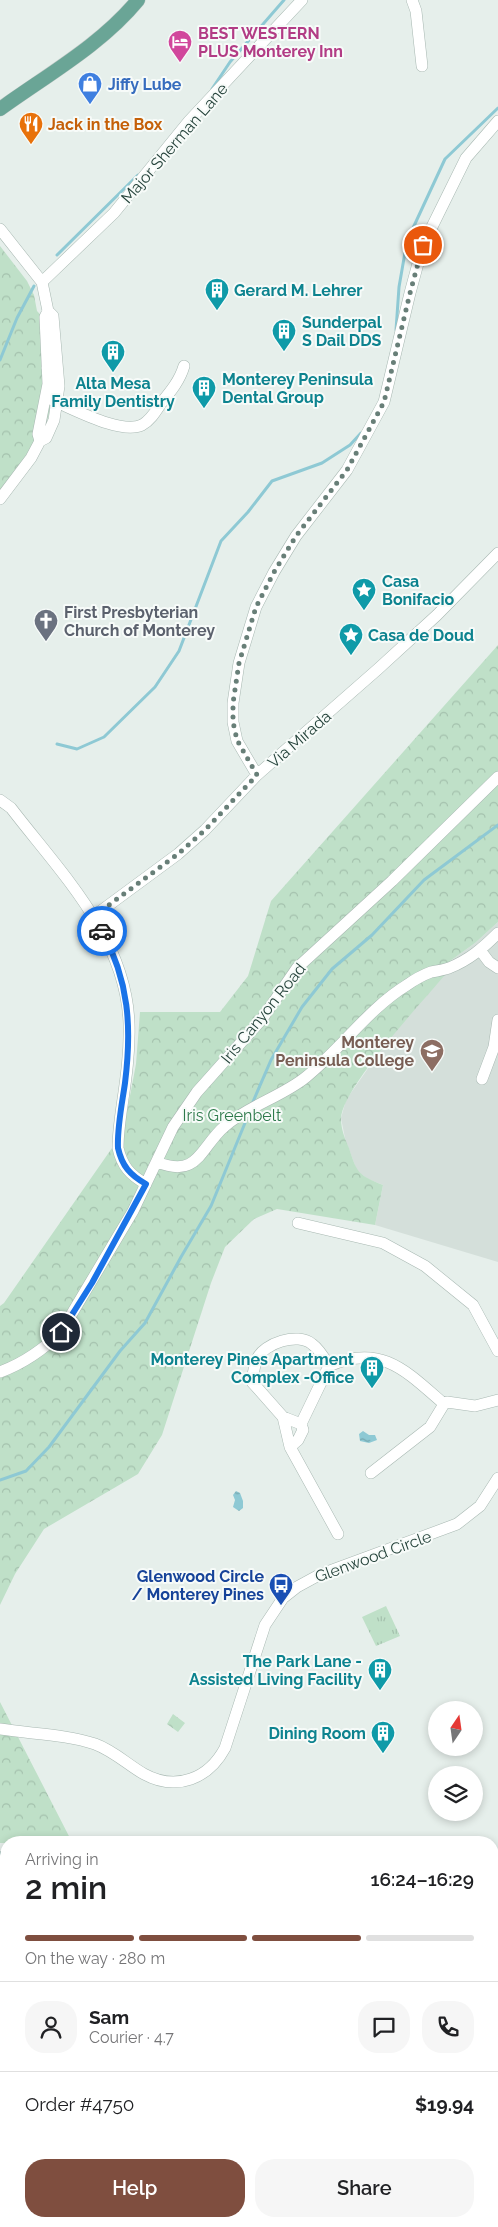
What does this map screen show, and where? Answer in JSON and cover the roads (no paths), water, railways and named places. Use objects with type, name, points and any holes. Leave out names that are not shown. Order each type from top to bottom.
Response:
[{"type":"main road","points":[[0,109],[117,24],[138,0]]},
{"type":"street","name":"Major Sherman Lane","points":[[42,282],[114,213],[189,122],[302,0]]},
{"type":"street","points":[[412,0],[416,11],[422,66]]},
{"type":"street","points":[[257,775],[237,740],[233,722],[233,703],[239,663],[256,607],[296,536],[347,470],[384,402],[423,245],[466,158],[498,121]]},
{"type":"street","points":[[0,229],[42,282],[48,311],[53,316],[59,370],[58,403],[50,431],[46,438],[40,441],[31,458],[0,498]]},
{"type":"street","points":[[40,441],[38,434],[46,401],[45,317],[48,311]]},
{"type":"street","points":[[47,368],[53,376],[52,399],[108,423],[131,428],[141,426],[149,420],[182,376],[184,366]]},
{"type":"street","name":"Via Mirada","points":[[94,916],[178,854],[205,830],[257,775],[393,656],[437,615],[498,553]]},
{"type":"street","name":"Iris Canyon Road","points":[[0,1372],[28,1359],[46,1347],[61,1332],[92,1283],[146,1184],[183,1110],[262,1020],[297,968],[392,881],[498,777]]},
{"type":"street","points":[[0,800],[11,808],[94,916],[118,966],[124,986],[129,1022],[128,1058],[118,1148],[121,1161],[129,1172],[146,1184]]},
{"type":"street","points":[[157,1162],[177,1168],[192,1163],[202,1155],[225,1126],[306,1077],[390,996],[429,973],[447,969],[467,960],[498,933]]},
{"type":"street","points":[[480,950],[489,962],[498,968]]},
{"type":"street","points":[[482,1079],[494,1047],[498,1020]]},
{"type":"street","points":[[298,1223],[383,1243],[425,1266],[472,1305],[498,1352]]},
{"type":"street","points":[[301,1424],[283,1417],[252,1382],[257,1358],[267,1347],[299,1339],[312,1343],[329,1366]]},
{"type":"street","points":[[290,1447],[298,1440],[303,1430],[301,1424],[329,1366],[358,1357],[384,1360],[408,1374],[444,1404]]},
{"type":"street","points":[[371,1473],[430,1427],[444,1404],[450,1401],[475,1406],[498,1400]]},
{"type":"street","points":[[283,1417],[290,1447],[338,1534]]},
{"type":"street","name":"Glenwood Circle","points":[[0,1729],[93,1744],[108,1750],[144,1774],[163,1781],[183,1781],[200,1776],[215,1763],[226,1748],[265,1625],[283,1598],[297,1587],[319,1575],[457,1524],[480,1506],[498,1478]]},
{"type":"water","points":[[363,1431],[369,1435],[375,1435],[377,1440],[369,1443],[360,1441],[359,1434]]},
{"type":"water","points":[[236,1491],[240,1493],[243,1501],[243,1508],[239,1511],[233,1507],[235,1500],[233,1495]]},
{"type":"waterway","points":[[212,89],[230,62],[284,0]]},
{"type":"waterway","points":[[396,330],[399,287],[407,241],[445,159],[498,108]]},
{"type":"waterway","points":[[57,255],[138,175]]},
{"type":"waterway","points":[[0,360],[17,318],[34,286]]},
{"type":"waterway","points":[[57,744],[77,749],[104,737],[155,687],[179,651],[221,541],[248,512],[272,481],[322,463],[350,445],[361,433]]},
{"type":"waterway","points":[[252,1104],[271,1060],[302,1007],[332,969],[372,935],[424,880],[498,825]]},
{"type":"waterway","points":[[0,1480],[26,1471],[49,1447],[120,1351],[145,1323],[211,1206],[245,1123]]},
{"type":"place","name":"BEST WESTERN PLUS Monterey Inn","points":[[180,63]]},
{"type":"place","name":"Jiffy Lube","points":[[90,105]]},
{"type":"place","name":"Jack in the Box","points":[[31,145]]},
{"type":"place","name":"Gerard M. Lehrer","points":[[217,311]]},
{"type":"place","name":"Sunderpal S Dail DDS","points":[[284,352]]},
{"type":"place","name":"Alta Mesa Family Dentistry","points":[[113,373]]},
{"type":"place","name":"Monterey Peninsula Dental Group","points":[[204,409]]},
{"type":"place","name":"Casa Bonifacio","points":[[364,611]]},
{"type":"place","name":"First Presbyterian Church of Monterey","points":[[46,642]]},
{"type":"place","name":"Casa de Doud","points":[[351,656]]},
{"type":"place","name":"Monterey Peninsula College","points":[[432,1072]]},
{"type":"place","name":"Monterey Pines Apartment Complex -Office","points":[[372,1389]]},
{"type":"place","name":"Glenwood Circle / Monterey Pines","points":[[281,1606]]},
{"type":"place","name":"The Park Lane - Assisted Living Facility","points":[[380,1691]]},
{"type":"place","name":"Dining Room","points":[[383,1754]]},
{"type":"park label","name":"Iris Greenbelt","points":[[232,1115]]}]
